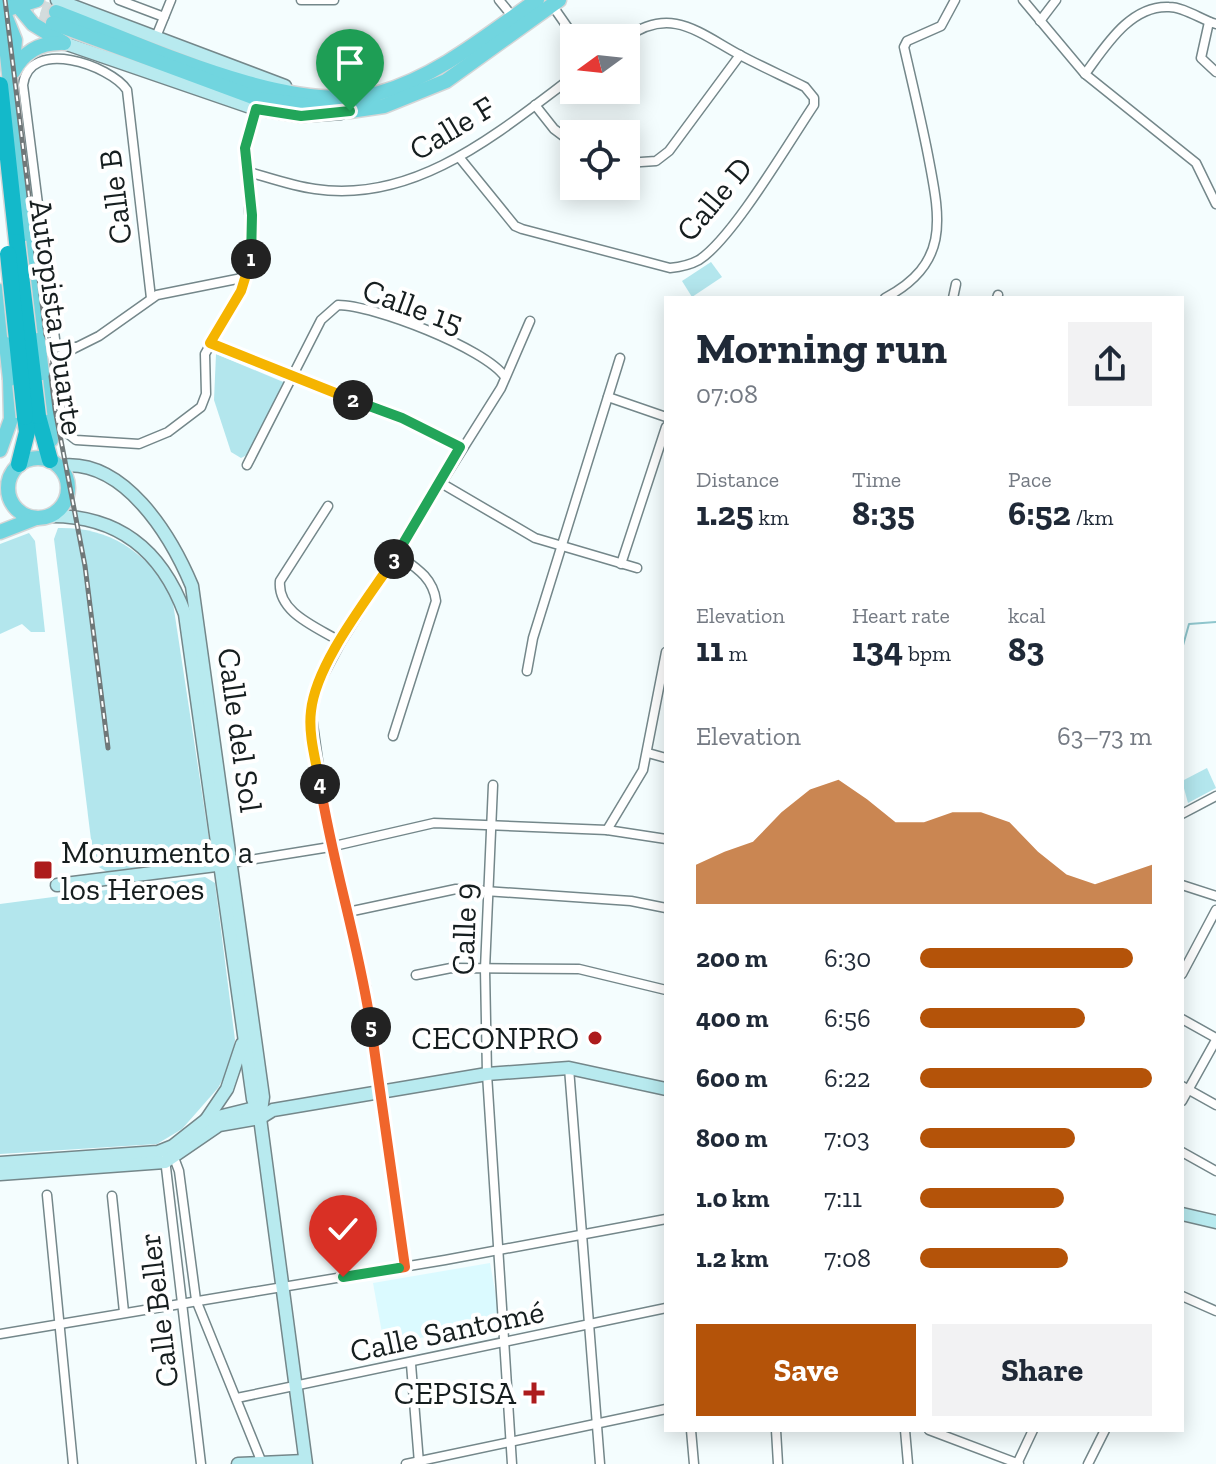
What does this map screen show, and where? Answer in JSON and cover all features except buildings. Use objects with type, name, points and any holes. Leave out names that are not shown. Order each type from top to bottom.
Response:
[{"type":"highway","name":"Autopista Duarte","points":[[7,84],[25,417],[55,464]]},
{"type":"highway","name":"Autopista Duarte","points":[[0,185],[27,432],[11,470]]},
{"type":"main road","points":[[1,9],[15,2],[37,0]]},
{"type":"main road","points":[[55,12],[273,92],[343,97],[381,92],[439,68],[537,0]]},
{"type":"main road","points":[[15,2],[42,31],[64,43],[256,109],[301,116],[384,106],[446,81],[555,2]]},
{"type":"main road","points":[[1,9],[15,150],[47,345],[55,464]]},
{"type":"main road","points":[[1,9],[10,23],[15,40],[7,84]]},
{"type":"main road","points":[[55,12],[156,37],[294,89],[343,97]]},
{"type":"main road","points":[[55,12],[258,99],[350,111]]},
{"type":"main road","points":[[7,84],[28,53],[45,44],[64,43]]},
{"type":"main road","points":[[0,291],[6,344],[4,374],[25,417],[0,450]]},
{"type":"main road","points":[[0,532],[42,517],[61,507],[68,492],[65,476],[55,464],[34,458],[11,470],[8,496],[19,512],[42,517]]},
{"type":"main road","name":"Calle del Sol","points":[[55,464],[90,470],[126,489],[143,504],[171,540],[192,586],[201,681],[262,1111],[281,1287],[306,1462]]},
{"type":"main road","name":"Calle del Sol","points":[[42,517],[117,529],[140,544],[161,564],[174,585],[185,614],[201,681]]},
{"type":"main road","points":[[57,885],[225,864]]},
{"type":"main road","name":"Calle del Sol","points":[[225,864],[244,1033],[262,1111]]},
{"type":"main road","points":[[0,1163],[168,1155],[206,1120],[232,1078],[244,1033]]},
{"type":"main road","points":[[206,1120],[487,1074],[569,1068],[664,1089]]},
{"type":"main road","points":[[0,1174],[168,1155],[219,1125],[262,1111]]},
{"type":"main road","points":[[1184,1214],[1216,1222]]},
{"type":"main road","points":[[238,1464],[306,1462]]},
{"type":"street","points":[[119,0],[164,17]]},
{"type":"street","points":[[156,37],[171,0]]},
{"type":"street","points":[[301,0],[334,0]]},
{"type":"street","points":[[499,0],[513,17]]},
{"type":"street","points":[[889,296],[907,286],[931,255],[939,210],[904,47],[907,41],[941,26],[955,0]]},
{"type":"street","points":[[1023,0],[1085,74],[1196,163],[1216,204]]},
{"type":"street","points":[[1040,21],[1056,0]]},
{"type":"street","points":[[555,2],[567,24]]},
{"type":"street","points":[[1085,74],[1132,18],[1171,3],[1212,23],[1201,58],[1216,72]]},
{"type":"street","points":[[640,28],[675,23],[690,27],[740,55],[669,151],[656,161],[640,162]]},
{"type":"street","name":"Calle D","points":[[459,157],[515,226],[654,265],[678,267],[703,257],[731,225],[814,105],[814,98],[805,87],[740,55]]},
{"type":"street","name":"Calle B","points":[[31,148],[23,85],[27,71],[38,62],[58,57],[117,81],[127,90],[151,298]]},
{"type":"street","name":"Calle F","points":[[249,172],[315,190],[367,190],[412,180],[459,157],[560,86]]},
{"type":"street","points":[[535,105],[560,134]]},
{"type":"street","points":[[247,277],[151,298],[109,329],[49,364],[64,427],[76,440],[139,444],[168,432],[195,414],[205,401],[203,366],[210,343],[247,277],[252,253],[245,148],[256,109]]},
{"type":"street","points":[[15,150],[31,148],[47,345],[76,347]]},
{"type":"street","points":[[953,296],[956,284]]},
{"type":"street","name":"Calle 15","points":[[247,465],[321,320],[338,305],[373,312],[427,332],[482,357],[505,377]]},
{"type":"street","points":[[405,1267],[366,987],[330,847],[310,720],[315,691],[341,642],[505,377],[530,321]]},
{"type":"street","points":[[210,343],[402,418],[460,447]]},
{"type":"street","points":[[527,671],[620,358]]},
{"type":"street","points":[[608,397],[664,416]]},
{"type":"street","points":[[621,564],[664,433]]},
{"type":"street","points":[[441,483],[524,532],[637,568]]},
{"type":"street","points":[[328,506],[280,581],[279,590],[286,607],[341,642]]},
{"type":"street","points":[[393,736],[436,601],[430,582],[423,573],[397,554]]},
{"type":"street","points":[[607,830],[643,770],[664,669]]},
{"type":"street","points":[[648,753],[664,757]]},
{"type":"street","name":"Calle 9","points":[[493,785],[485,969],[487,1074],[512,1464]]},
{"type":"street","points":[[1184,813],[1216,796]]},
{"type":"street","points":[[225,864],[330,847],[434,823],[607,830],[664,839]]},
{"type":"street","points":[[1184,886],[1216,896]]},
{"type":"street","points":[[348,912],[446,891],[631,901],[664,908]]},
{"type":"street","points":[[1184,970],[1216,910]]},
{"type":"street","points":[[416,975],[451,968],[579,969],[664,990]]},
{"type":"street","points":[[1184,1020],[1216,1039],[1185,1087],[1216,1105]]},
{"type":"street","points":[[569,1068],[600,1464]]},
{"type":"street","points":[[1184,1153],[1216,1171]]},
{"type":"street","points":[[168,1155],[196,1300],[262,1463]]},
{"type":"street","name":"Calle Beller","points":[[168,1155],[181,1303],[201,1464]]},
{"type":"street","points":[[47,1195],[62,1322],[73,1464]]},
{"type":"street","points":[[112,1196],[124,1312]]},
{"type":"street","points":[[0,1334],[405,1267],[664,1219]]},
{"type":"street","points":[[1184,1297],[1216,1311]]},
{"type":"street","name":"Calle Santomé","points":[[237,1398],[411,1364],[664,1308]]},
{"type":"street","points":[[411,1364],[419,1463]]},
{"type":"street","points":[[406,1464],[664,1409]]},
{"type":"street","points":[[691,1432],[694,1464]]},
{"type":"street","points":[[776,1432],[778,1464]]},
{"type":"street","points":[[905,1432],[908,1464]]},
{"type":"street","points":[[934,1432],[1018,1464],[1032,1432]]},
{"type":"street","points":[[1088,1464],[1104,1432]]},
{"type":"shaded area","points":[[711,262],[722,277],[694,296],[682,281]]},
{"type":"shaded area","points":[[216,354],[288,384],[259,449],[241,458],[231,452],[214,400]]},
{"type":"shaded area","points":[[58,528],[93,532],[122,544],[148,563],[171,590],[211,852],[202,860],[107,872],[94,864],[54,539]]},
{"type":"shaded area","points":[[29,533],[35,541],[45,632],[31,632],[22,624],[0,634],[0,544]]},
{"type":"shaded area","points":[[1207,768],[1216,788],[1188,803],[1184,780]]},
{"type":"shaded area","points":[[205,877],[215,883],[235,1040],[230,1066],[218,1088],[182,1129],[157,1144],[0,1154],[0,904]]},
{"type":"shaded area","points":[[490,1263],[501,1324],[384,1344],[373,1283]]},
{"type":"waterway","points":[[1184,642],[1189,624],[1216,622]]},
{"type":"tunnel","points":[[22,1],[56,12]]},
{"type":"tunnel","points":[[19,11],[53,23]]},
{"type":"railway","points":[[5,0],[55,409],[85,566],[108,748]]},
{"type":"place","name":"Monumento a los Heroes","points":[[43,870]]},
{"type":"place","name":"CECONPRO","points":[[595,1038]]},
{"type":"place","name":"CEPSISA","points":[[534,1393]]},
{"type":"route","points":[[343,1277],[405,1267],[366,987],[330,847],[311,730],[311,710],[315,691],[341,642],[441,483],[460,447],[402,418],[210,343],[241,291],[252,253],[252,215],[245,148],[256,109],[301,116],[350,111]]}]
